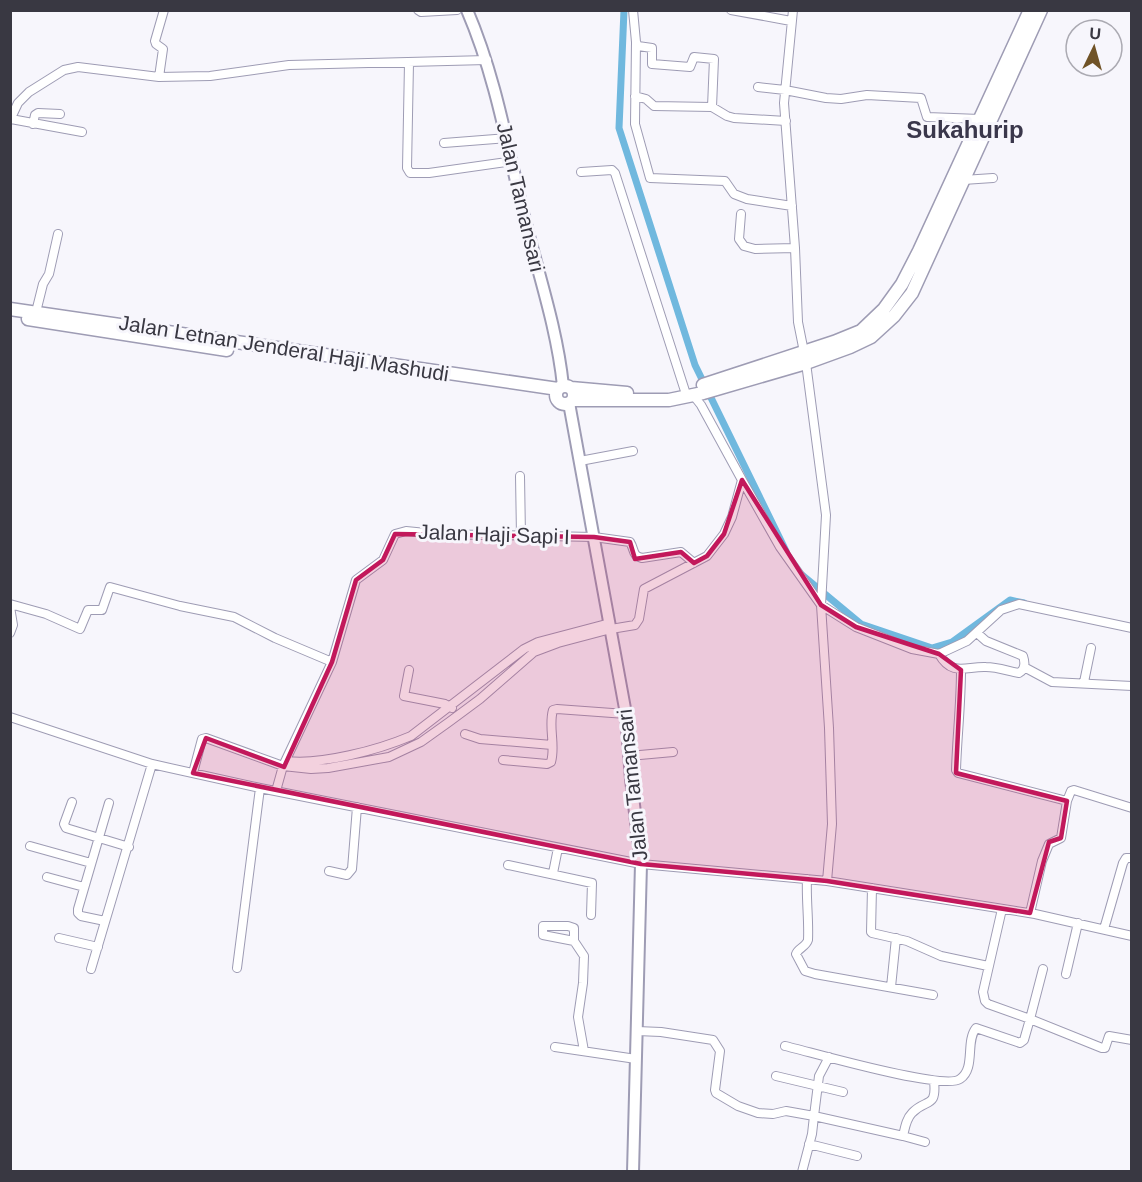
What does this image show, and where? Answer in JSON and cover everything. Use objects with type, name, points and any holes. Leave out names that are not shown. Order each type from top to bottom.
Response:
[{"type":"main road","name":"Jalan Tamansari","points":[[467,10],[487,60],[556,338],[627,714],[629,756],[641,864],[633,1172]]},
{"type":"main road","name":"Jalan Letnan Jenderal Haji Mashudi","points":[[10,317],[194,340],[565,393],[656,396],[691,392],[711,386],[805,357],[867,333],[894,316],[912,293],[933,232],[1030,10]]},
{"type":"main road","name":"Jalan Letnan Jenderal Haji Mashudi","points":[[933,232],[963,180],[986,113],[1041,10]]},
{"type":"main road","name":"Jalan Letnan Jenderal Haji Mashudi","points":[[10,309],[84,318],[194,340]]},
{"type":"street","points":[[159,78],[163,49],[155,41],[164,10]]},
{"type":"street","points":[[418,10],[421,12],[457,10]]},
{"type":"street","points":[[633,10],[636,42],[636,130],[650,178],[725,181],[734,194],[747,199],[792,206]]},
{"type":"street","points":[[731,10],[791,21]]},
{"type":"street","points":[[793,10],[785,90],[798,322],[805,357],[826,515],[821,603],[832,824],[827,881]]},
{"type":"street","points":[[636,42],[638,46],[652,48],[651,63],[653,64],[690,67],[694,57],[714,59],[712,107]]},
{"type":"street","points":[[81,132],[11,119],[18,103],[28,92],[63,70],[78,67],[159,78],[210,76],[289,65],[487,60]]},
{"type":"street","points":[[409,63],[407,168],[410,173],[429,173],[513,161]]},
{"type":"street","points":[[758,87],[840,99],[867,95],[921,98],[927,117],[986,113]]},
{"type":"street","points":[[635,96],[646,99],[654,106],[712,107],[734,118],[786,120]]},
{"type":"street","points":[[33,124],[36,114],[60,114]]},
{"type":"street","points":[[444,142],[508,138]]},
{"type":"street","points":[[581,172],[607,170],[615,173],[691,392],[701,405],[780,547],[798,576],[821,603],[856,627],[912,649],[939,654],[957,647],[977,633],[1001,610],[1019,604],[1131,628]]},
{"type":"street","points":[[963,180],[993,178]]},
{"type":"street","points":[[741,214],[739,235],[744,246],[755,249],[795,248]]},
{"type":"street","points":[[36,312],[43,284],[52,265],[58,234]]},
{"type":"street","points":[[580,461],[633,451]]},
{"type":"street","points":[[520,476],[521,536]]},
{"type":"street","points":[[285,764],[326,760],[399,742],[421,731],[494,671],[524,649],[538,642],[610,626],[635,625],[639,619],[644,589],[707,556],[724,534],[732,517],[742,480]]},
{"type":"street","name":"Jalan Haji Sapi I","points":[[276,791],[285,764],[332,662],[357,580],[383,560],[395,534],[406,531],[436,534],[594,537],[630,542],[634,555],[637,557],[681,552],[694,563]]},
{"type":"street","points":[[10,633],[13,625],[10,605],[46,614],[80,629],[88,610],[102,610],[110,587],[180,606],[234,617],[275,638],[332,662]]},
{"type":"street","points":[[193,773],[202,739],[206,738],[285,764],[311,769],[389,757],[421,742],[480,699],[534,652],[610,626]]},
{"type":"street","points":[[939,654],[947,664],[961,670],[984,667],[1019,673],[1024,667],[1023,656],[991,644],[977,633]]},
{"type":"street","points":[[1084,682],[1091,648]]},
{"type":"street","points":[[1024,667],[1052,682],[1131,686]]},
{"type":"street","points":[[409,670],[404,696],[451,706]]},
{"type":"street","points":[[961,670],[961,709],[956,770],[958,773],[1067,801]]},
{"type":"street","points":[[451,706],[454,718]]},
{"type":"street","points":[[504,760],[547,764],[551,762],[553,756],[552,713],[554,710],[627,714]]},
{"type":"street","points":[[10,717],[152,764],[558,848],[641,864],[827,881],[873,888],[1030,913],[1104,928],[1131,936]]},
{"type":"street","points":[[465,734],[480,739],[552,746]]},
{"type":"street","points":[[629,756],[673,752]]},
{"type":"street","points":[[91,969],[152,764]]},
{"type":"street","points":[[237,968],[260,788]]},
{"type":"street","points":[[1030,913],[1042,861],[1049,844],[1061,838],[1067,801],[1071,791],[1131,808]]},
{"type":"street","points":[[72,802],[65,827],[129,847]]},
{"type":"street","points":[[105,921],[81,916],[78,913],[109,803]]},
{"type":"street","points":[[329,871],[347,874],[352,869],[357,807]]},
{"type":"street","points":[[30,846],[91,863]]},
{"type":"street","points":[[553,873],[558,848]]},
{"type":"street","points":[[1104,928],[1123,863],[1126,858],[1131,858]]},
{"type":"street","points":[[508,865],[592,883],[591,915]]},
{"type":"street","points":[[47,877],[84,887]]},
{"type":"street","points":[[807,879],[806,896],[809,919],[807,944],[796,954],[801,966],[808,972],[933,995]]},
{"type":"street","points":[[873,888],[870,932],[907,941],[932,953],[988,966]]},
{"type":"street","points":[[1002,909],[983,992],[985,1001],[1102,1048],[1105,1048],[1109,1036],[1131,1040]]},
{"type":"street","points":[[1066,974],[1078,923]]},
{"type":"street","points":[[59,938],[98,947]]},
{"type":"street","points":[[891,987],[896,938]]},
{"type":"street","points":[[574,941],[584,956],[578,1017],[584,1051]]},
{"type":"street","points":[[785,1046],[934,1081],[953,1082],[960,1079],[968,1070],[974,1030],[980,1028],[1020,1043],[1024,1040],[1043,969]]},
{"type":"street","points":[[637,1031],[713,1040],[720,1051],[715,1090],[718,1096],[738,1106],[758,1113],[772,1114],[786,1111],[814,1116],[925,1142]]},
{"type":"street","points":[[555,1047],[636,1059]]},
{"type":"street","points":[[802,1172],[814,1116],[817,1086],[829,1057]]},
{"type":"street","points":[[776,1076],[843,1092]]},
{"type":"street","points":[[903,1136],[910,1114],[933,1100],[934,1081]]},
{"type":"street","points":[[809,1144],[857,1156]]},
{"type":"highlighted area","points":[[742,480],[821,605],[856,627],[939,654],[961,670],[956,773],[1067,801],[1061,838],[1049,842],[1030,913],[827,881],[641,864],[193,773],[206,738],[284,767],[332,662],[356,580],[383,560],[395,534],[594,537],[630,542],[635,559],[681,552],[694,563],[707,556],[724,534]]},
{"type":"waterway","points":[[624,10],[619,128],[695,365],[786,551]]},
{"type":"waterway","points":[[802,575],[861,624],[932,648],[952,642],[1010,600],[1024,603]]},
{"type":"district","name":"Sukahurip","points":[[965,129]]}]
